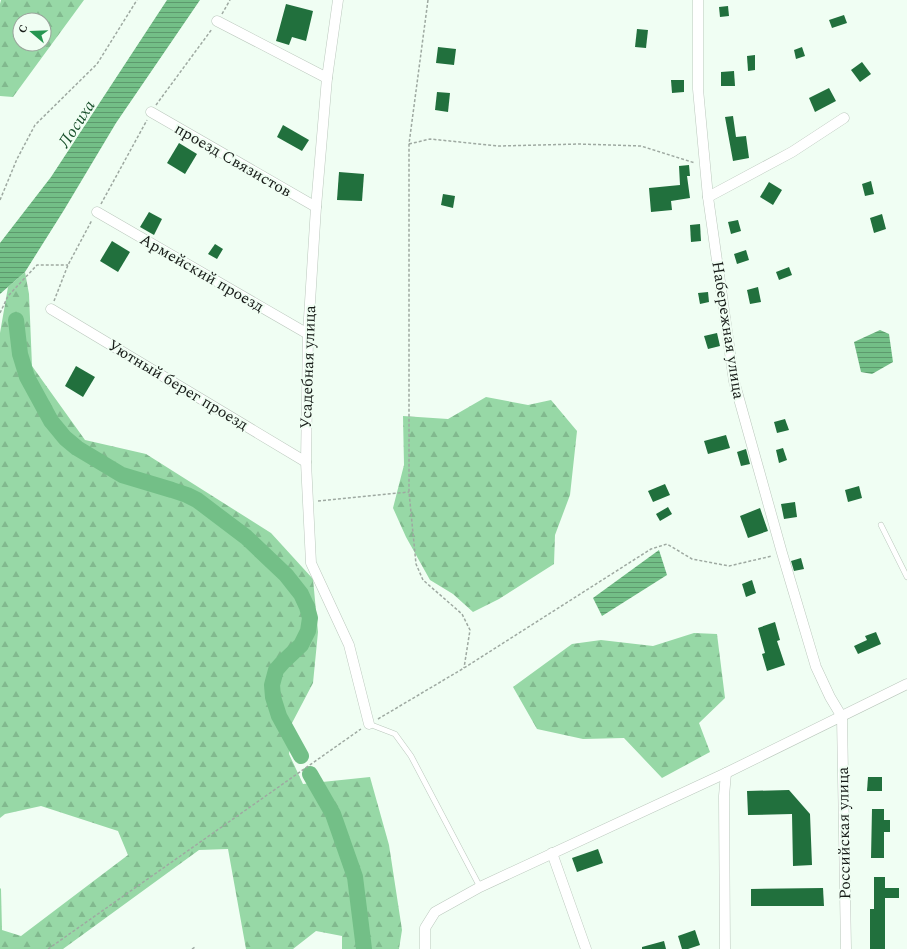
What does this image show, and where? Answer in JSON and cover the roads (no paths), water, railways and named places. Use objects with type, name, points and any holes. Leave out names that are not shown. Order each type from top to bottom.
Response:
[{"type":"street","name":"Усадебная улица","points":[[338,0],[326,78],[316,207],[308,334],[306,462],[311,563],[349,645],[369,724]]},
{"type":"street","name":"Набережная улица","points":[[698,0],[698,89],[708,197],[734,381],[782,553],[816,667],[830,697],[842,717]]},
{"type":"street","points":[[217,21],[326,78]]},
{"type":"street","name":"проезд Связистов","points":[[151,112],[316,207]]},
{"type":"street","points":[[708,197],[792,152],[844,118]]},
{"type":"street","name":"Армейский проезд","points":[[97,212],[308,334]]},
{"type":"street","name":"Уютный берег проезд","points":[[51,309],[306,462]]},
{"type":"street","points":[[425,949],[425,928],[435,912],[480,887],[726,773],[907,684]]},
{"type":"street","name":"Российская улица","points":[[842,717],[846,949]]},
{"type":"street","points":[[725,949],[724,796],[726,773]]},
{"type":"street","points":[[552,853],[586,949]]},
{"type":"lane","points":[[881,525],[907,577]]},
{"type":"lane","points":[[369,724],[395,734],[411,756],[480,887]]},
{"type":"waterway","points":[[16,320],[20,354],[27,377],[51,421],[65,438],[77,448],[122,475],[172,490],[197,500],[246,537],[286,575],[301,594],[310,618],[308,631],[301,645],[276,670],[272,685],[273,697],[279,716],[301,756]]},
{"type":"waterway","points":[[310,774],[333,814],[355,877],[364,949]]},
{"type":"water label","name":"Лосиха","points":[[77,124]]}]
